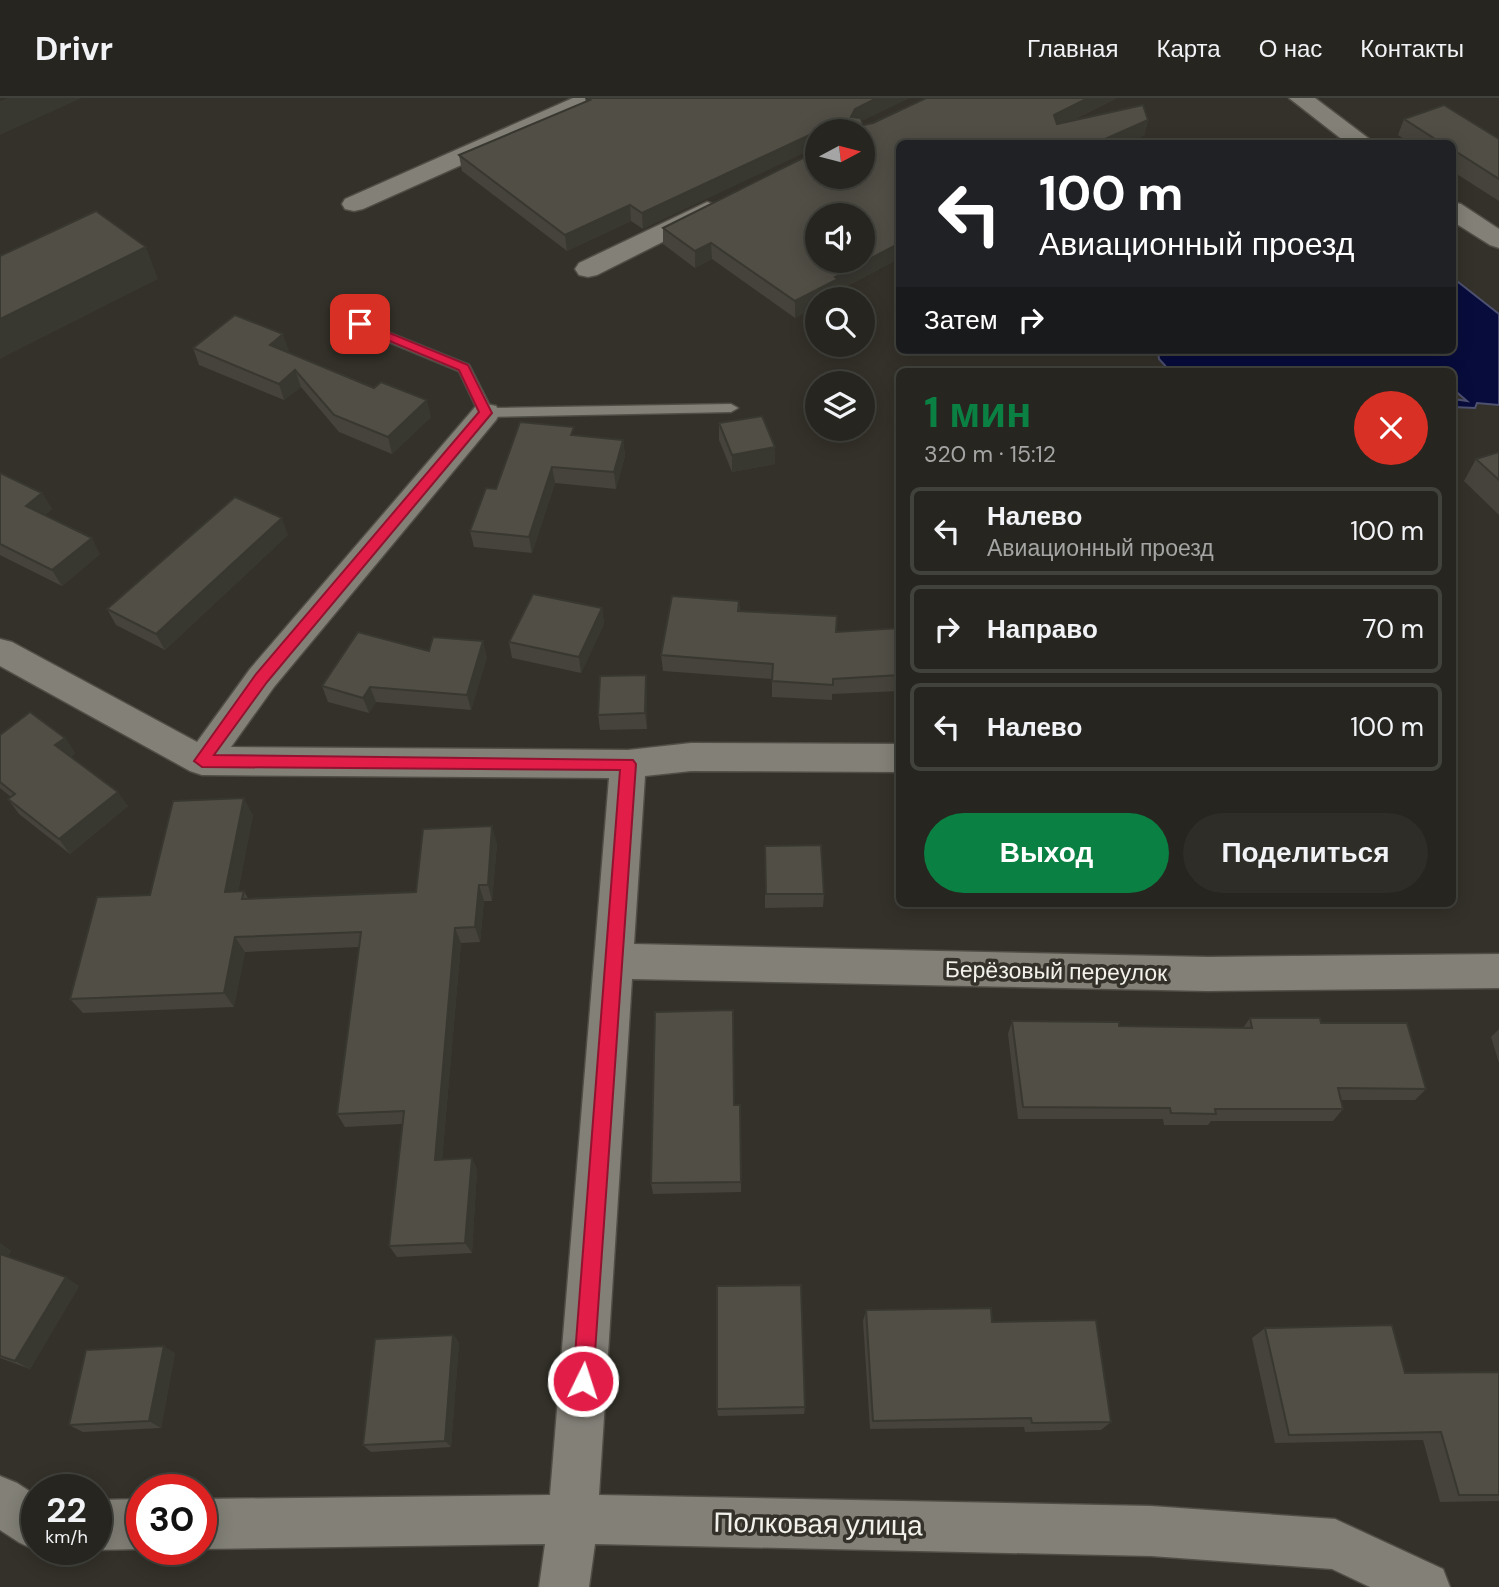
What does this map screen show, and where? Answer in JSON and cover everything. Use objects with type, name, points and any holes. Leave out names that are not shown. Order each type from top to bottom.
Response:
[{"type":"street","points":[[354,204],[592,98]]},
{"type":"street","points":[[1300,98],[1358,139]]},
{"type":"street","points":[[589,269],[733,197]]},
{"type":"street","points":[[1456,212],[1499,240]]},
{"type":"street","points":[[202,761],[262,678],[486,413]]},
{"type":"street","points":[[0,651],[202,761],[628,764],[691,757],[896,758]]},
{"type":"street","points":[[564,1587],[573,1519],[628,764]]},
{"type":"street","name":"Берёзовый переулок","points":[[614,961],[1208,974],[1499,971]]},
{"type":"street","points":[[0,1500],[21,1514]]},
{"type":"street","name":"Полковая улица","points":[[217,1524],[573,1519],[1151,1531],[1335,1544],[1425,1587]]},
{"type":"lane","points":[[360,324],[464,368],[486,413],[731,408]]},
{"type":"shaded area","points":[[1456,280],[1499,314],[1499,405],[1477,403],[1475,408],[1456,407],[1456,399],[1467,401],[1456,392],[1456,368],[1167,368],[1159,359],[1158,354],[1456,354]]},
{"type":"building","points":[[586,98],[877,98],[855,109],[851,117],[861,119],[805,119],[805,137],[642,213],[630,205],[565,235],[459,155],[590,100]]},
{"type":"building","points":[[926,98],[1088,98],[1054,115],[1057,124],[1143,105],[1148,120],[1103,140],[896,140],[896,245],[875,256],[875,203],[805,203],[805,273],[843,273],[835,277],[838,279],[822,287],[805,287],[805,296],[795,301],[711,243],[695,251],[663,228],[805,157],[805,189],[875,189],[875,122]]},
{"type":"building","points":[[1444,105],[1499,139],[1499,179],[1456,152],[1456,140],[1437,140],[1404,119]]},
{"type":"building","points":[[96,211],[146,247],[0,319],[0,256]]},
{"type":"building","points":[[235,315],[283,334],[270,345],[374,388],[381,382],[427,400],[388,437],[334,415],[295,370],[279,384],[193,348]]},
{"type":"building","points":[[762,416],[775,447],[732,455],[719,423]]},
{"type":"building","points":[[520,422],[574,427],[571,435],[623,440],[614,472],[552,467],[529,537],[470,531],[486,488],[496,489]]},
{"type":"building","points":[[1499,452],[1499,480],[1476,459]]},
{"type":"building","points":[[0,473],[42,493],[26,506],[92,538],[52,570],[0,544]]},
{"type":"building","points":[[235,497],[282,518],[156,634],[107,609]]},
{"type":"building","points":[[533,594],[602,608],[579,657],[509,642]]},
{"type":"building","points":[[672,596],[739,601],[738,611],[837,616],[836,632],[896,628],[896,675],[833,679],[833,685],[772,681],[773,664],[661,655]]},
{"type":"building","points":[[358,632],[429,651],[433,637],[483,641],[467,695],[370,687],[363,698],[322,686]]},
{"type":"building","points":[[646,675],[645,713],[598,715],[600,676]]},
{"type":"building","points":[[30,712],[65,738],[55,745],[118,792],[59,839],[8,799],[15,794],[0,782],[0,735]]},
{"type":"building","points":[[244,798],[225,892],[244,891],[242,899],[416,892],[423,829],[492,826],[488,885],[479,885],[475,927],[455,928],[435,1160],[472,1158],[465,1243],[389,1246],[404,1111],[337,1114],[361,932],[235,937],[224,993],[70,999],[97,897],[150,895],[173,801]]},
{"type":"building","points":[[821,845],[824,894],[766,894],[765,846]]},
{"type":"building","points":[[733,1010],[734,1105],[740,1105],[741,1182],[651,1183],[655,1012]]},
{"type":"building","points":[[1250,1018],[1320,1018],[1321,1023],[1407,1023],[1426,1089],[1338,1088],[1343,1109],[1215,1109],[1216,1114],[1171,1113],[1170,1108],[1023,1107],[1012,1021],[1119,1022],[1119,1026],[1252,1028]]},
{"type":"building","points":[[0,1254],[66,1277],[15,1361],[0,1356]]},
{"type":"building","points":[[801,1285],[805,1407],[717,1409],[717,1286]]},
{"type":"building","points":[[991,1308],[992,1322],[1096,1320],[1111,1422],[1032,1423],[1031,1418],[873,1421],[866,1310]]},
{"type":"building","points":[[1392,1325],[1405,1373],[1499,1372],[1499,1495],[1459,1495],[1441,1432],[1289,1435],[1265,1328]]},
{"type":"building","points":[[453,1335],[445,1441],[363,1445],[375,1339]]},
{"type":"building","points":[[164,1346],[149,1421],[69,1425],[86,1350]]},
{"type":"route","points":[[360,324],[464,368],[486,413],[262,678],[202,761],[628,764],[583,1381]]}]
